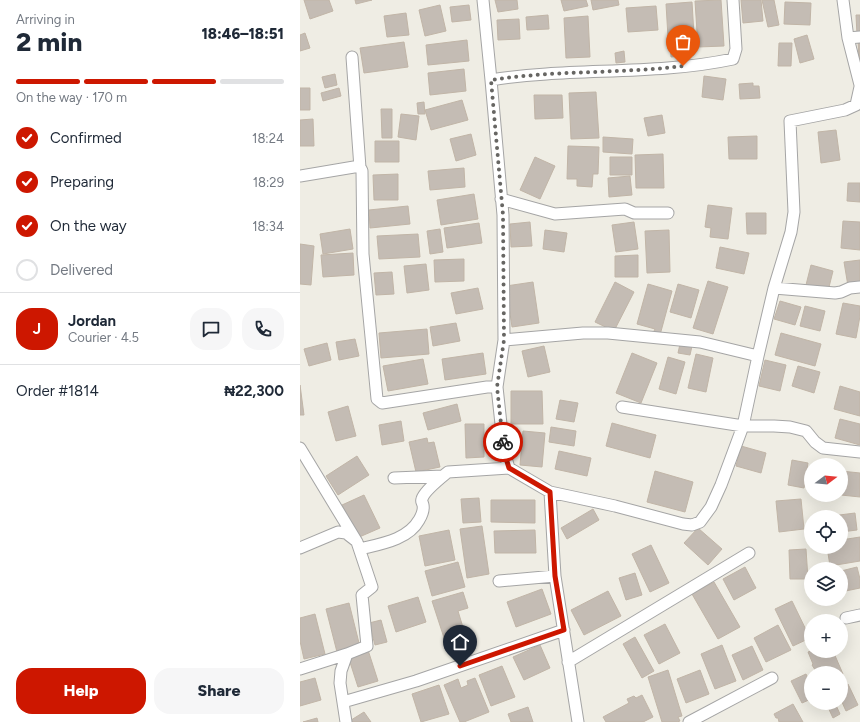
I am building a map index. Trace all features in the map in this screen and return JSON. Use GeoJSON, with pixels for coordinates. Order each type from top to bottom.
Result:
{"type":"FeatureCollection","features":[{"type":"Feature","properties":{"kind":"street"},"geometry":{"type":"LineString","coordinates":[[483,0],[503,215],[504,340],[497,387],[504,452],[509,468]]}},
{"type":"Feature","properties":{"kind":"street"},"geometry":{"type":"LineString","coordinates":[[491,80],[537,74],[595,73],[670,68],[733,59],[736,49],[732,0]]}},
{"type":"Feature","properties":{"kind":"street"},"geometry":{"type":"LineString","coordinates":[[358,546],[389,542],[406,534],[420,519],[423,511],[422,497],[448,472],[509,468],[550,492],[615,506],[683,524],[692,525],[700,522],[711,507],[721,485],[743,426],[774,288],[791,232],[794,212],[790,121],[845,110],[858,104],[860,86],[848,38],[843,0]]}},
{"type":"Feature","properties":{"kind":"street"},"geometry":{"type":"LineString","coordinates":[[848,38],[860,37]]}},
{"type":"Feature","properties":{"kind":"street"},"geometry":{"type":"LineString","coordinates":[[352,57],[360,168],[362,175],[362,254],[377,399],[382,403],[487,387],[497,387]]}},
{"type":"Feature","properties":{"kind":"street"},"geometry":{"type":"LineString","coordinates":[[300,176],[354,167],[360,168]]}},
{"type":"Feature","properties":{"kind":"street"},"geometry":{"type":"LineString","coordinates":[[501,199],[555,214],[625,209],[634,212],[668,213]]}},
{"type":"Feature","properties":{"kind":"street"},"geometry":{"type":"LineString","coordinates":[[774,288],[835,293],[850,288],[860,287]]}},
{"type":"Feature","properties":{"kind":"street"},"geometry":{"type":"LineString","coordinates":[[504,340],[583,333],[608,333],[700,342],[758,356]]}},
{"type":"Feature","properties":{"kind":"street"},"geometry":{"type":"LineString","coordinates":[[622,407],[743,426],[790,427],[806,431],[815,442],[823,448],[860,452]]}},
{"type":"Feature","properties":{"kind":"street"},"geometry":{"type":"LineString","coordinates":[[300,448],[358,546],[372,587],[362,595],[367,646],[300,669]]}},
{"type":"Feature","properties":{"kind":"street"},"geometry":{"type":"LineString","coordinates":[[394,478],[443,476]]}},
{"type":"Feature","properties":{"kind":"street"},"geometry":{"type":"LineString","coordinates":[[550,492],[555,576],[578,722]]}},
{"type":"Feature","properties":{"kind":"street"},"geometry":{"type":"LineString","coordinates":[[300,548],[338,532],[346,533],[358,546]]}},
{"type":"Feature","properties":{"kind":"street"},"geometry":{"type":"LineString","coordinates":[[568,662],[749,553]]}},
{"type":"Feature","properties":{"kind":"street"},"geometry":{"type":"LineString","coordinates":[[499,581],[555,576]]}},
{"type":"Feature","properties":{"kind":"street"},"geometry":{"type":"LineString","coordinates":[[848,618],[860,615]]}},
{"type":"Feature","properties":{"kind":"street"},"geometry":{"type":"LineString","coordinates":[[343,702],[416,681],[564,630]]}},
{"type":"Feature","properties":{"kind":"street"},"geometry":{"type":"LineString","coordinates":[[346,722],[340,683],[341,671],[347,654]]}},
{"type":"Feature","properties":{"kind":"street"},"geometry":{"type":"LineString","coordinates":[[326,661],[341,671]]}},
{"type":"Feature","properties":{"kind":"street"},"geometry":{"type":"LineString","coordinates":[[689,722],[772,678]]}},
{"type":"Feature","properties":{"kind":"building"},"geometry":{"type":"Polygon","coordinates":[[[304,0],[329,0],[333,11],[310,19],[304,0]]]}},
{"type":"Feature","properties":{"kind":"building"},"geometry":{"type":"Polygon","coordinates":[[[355,0],[372,0],[356,4],[355,0]]]}},
{"type":"Feature","properties":{"kind":"building"},"geometry":{"type":"Polygon","coordinates":[[[495,0],[517,0],[518,9],[498,12],[495,0]]]}},
{"type":"Feature","properties":{"kind":"building"},"geometry":{"type":"Polygon","coordinates":[[[561,0],[586,0],[588,6],[564,11],[561,0]]]}},
{"type":"Feature","properties":{"kind":"building"},"geometry":{"type":"Polygon","coordinates":[[[591,0],[618,0],[619,5],[593,10],[591,0]]]}},
{"type":"Feature","properties":{"kind":"building"},"geometry":{"type":"Polygon","coordinates":[[[721,0],[724,46],[698,47],[695,1],[721,0]]]}},
{"type":"Feature","properties":{"kind":"building"},"geometry":{"type":"Polygon","coordinates":[[[741,0],[761,0],[763,21],[743,23],[741,0]]]}},
{"type":"Feature","properties":{"kind":"building"},"geometry":{"type":"Polygon","coordinates":[[[762,0],[774,0],[779,25],[768,27],[762,0]]]}},
{"type":"Feature","properties":{"kind":"building"},"geometry":{"type":"Polygon","coordinates":[[[692,2],[694,35],[668,37],[666,4],[692,2]]]}},
{"type":"Feature","properties":{"kind":"building"},"geometry":{"type":"Polygon","coordinates":[[[785,2],[811,3],[810,25],[784,24],[785,2]]]}},
{"type":"Feature","properties":{"kind":"building"},"geometry":{"type":"Polygon","coordinates":[[[440,5],[446,31],[425,36],[419,10],[440,5]]]}},
{"type":"Feature","properties":{"kind":"building"},"geometry":{"type":"Polygon","coordinates":[[[469,5],[471,20],[452,22],[450,7],[469,5]]]}},
{"type":"Feature","properties":{"kind":"building"},"geometry":{"type":"Polygon","coordinates":[[[656,6],[658,30],[628,32],[626,8],[656,6]]]}},
{"type":"Feature","properties":{"kind":"building"},"geometry":{"type":"Polygon","coordinates":[[[406,13],[409,35],[387,37],[384,16],[406,13]]]}},
{"type":"Feature","properties":{"kind":"building"},"geometry":{"type":"Polygon","coordinates":[[[548,15],[549,29],[527,30],[526,17],[548,15]]]}},
{"type":"Feature","properties":{"kind":"building"},"geometry":{"type":"Polygon","coordinates":[[[856,15],[860,15],[860,35],[857,35],[856,15]]]}},
{"type":"Feature","properties":{"kind":"building"},"geometry":{"type":"Polygon","coordinates":[[[588,16],[590,57],[566,58],[564,18],[588,16]]]}},
{"type":"Feature","properties":{"kind":"building"},"geometry":{"type":"Polygon","coordinates":[[[519,19],[520,39],[498,40],[497,20],[519,19]]]}},
{"type":"Feature","properties":{"kind":"building"},"geometry":{"type":"Polygon","coordinates":[[[305,33],[310,48],[300,51],[300,35],[305,33]]]}},
{"type":"Feature","properties":{"kind":"building"},"geometry":{"type":"Polygon","coordinates":[[[807,35],[814,59],[800,63],[794,39],[807,35]]]}},
{"type":"Feature","properties":{"kind":"building"},"geometry":{"type":"Polygon","coordinates":[[[693,37],[694,55],[671,57],[670,39],[693,37]]]}},
{"type":"Feature","properties":{"kind":"building"},"geometry":{"type":"Polygon","coordinates":[[[858,39],[860,39],[860,62],[859,62],[858,39]]]}},
{"type":"Feature","properties":{"kind":"building"},"geometry":{"type":"Polygon","coordinates":[[[467,40],[469,61],[428,65],[426,45],[467,40]]]}},
{"type":"Feature","properties":{"kind":"building"},"geometry":{"type":"Polygon","coordinates":[[[404,42],[408,67],[364,73],[360,48],[404,42]]]}},
{"type":"Feature","properties":{"kind":"building"},"geometry":{"type":"Polygon","coordinates":[[[779,43],[792,43],[791,66],[778,66],[779,43]]]}},
{"type":"Feature","properties":{"kind":"building"},"geometry":{"type":"Polygon","coordinates":[[[624,51],[625,62],[616,63],[615,53],[624,51]]]}},
{"type":"Feature","properties":{"kind":"building"},"geometry":{"type":"Polygon","coordinates":[[[464,69],[466,91],[430,95],[428,73],[464,69]]]}},
{"type":"Feature","properties":{"kind":"building"},"geometry":{"type":"Polygon","coordinates":[[[335,74],[337,85],[325,88],[322,77],[335,74]]]}},
{"type":"Feature","properties":{"kind":"building"},"geometry":{"type":"Polygon","coordinates":[[[704,76],[726,79],[723,100],[702,97],[704,76]]]}},
{"type":"Feature","properties":{"kind":"building"},"geometry":{"type":"Polygon","coordinates":[[[753,83],[753,86],[759,86],[760,98],[740,99],[739,84],[753,83]]]}},
{"type":"Feature","properties":{"kind":"building"},"geometry":{"type":"Polygon","coordinates":[[[300,88],[310,88],[310,110],[300,110],[300,88]]]}},
{"type":"Feature","properties":{"kind":"building"},"geometry":{"type":"Polygon","coordinates":[[[339,88],[341,96],[323,101],[321,93],[339,88]]]}},
{"type":"Feature","properties":{"kind":"building"},"geometry":{"type":"Polygon","coordinates":[[[596,92],[599,138],[571,139],[569,93],[596,92]]]}},
{"type":"Feature","properties":{"kind":"building"},"geometry":{"type":"Polygon","coordinates":[[[534,95],[562,95],[563,118],[535,119],[534,95]]]}},
{"type":"Feature","properties":{"kind":"building"},"geometry":{"type":"Polygon","coordinates":[[[462,100],[468,120],[431,130],[425,110],[462,100]]]}},
{"type":"Feature","properties":{"kind":"building"},"geometry":{"type":"Polygon","coordinates":[[[424,102],[425,114],[418,114],[417,103],[424,102]]]}},
{"type":"Feature","properties":{"kind":"building"},"geometry":{"type":"Polygon","coordinates":[[[381,109],[392,109],[392,138],[382,138],[381,109]]]}},
{"type":"Feature","properties":{"kind":"building"},"geometry":{"type":"Polygon","coordinates":[[[401,114],[419,116],[416,140],[398,137],[401,114]]]}},
{"type":"Feature","properties":{"kind":"building"},"geometry":{"type":"Polygon","coordinates":[[[662,115],[665,133],[648,136],[644,118],[662,115]]]}},
{"type":"Feature","properties":{"kind":"building"},"geometry":{"type":"Polygon","coordinates":[[[313,119],[314,146],[300,146],[300,120],[313,119]]]}},
{"type":"Feature","properties":{"kind":"building"},"geometry":{"type":"Polygon","coordinates":[[[836,130],[840,160],[821,163],[818,132],[836,130]]]}},
{"type":"Feature","properties":{"kind":"building"},"geometry":{"type":"Polygon","coordinates":[[[471,134],[476,155],[456,161],[450,139],[471,134]]]}},
{"type":"Feature","properties":{"kind":"building"},"geometry":{"type":"Polygon","coordinates":[[[757,136],[757,159],[729,159],[728,137],[757,136]]]}},
{"type":"Feature","properties":{"kind":"building"},"geometry":{"type":"Polygon","coordinates":[[[603,137],[633,139],[632,154],[603,152],[603,137]]]}},
{"type":"Feature","properties":{"kind":"building"},"geometry":{"type":"Polygon","coordinates":[[[375,141],[399,141],[399,162],[375,162],[375,141]]]}},
{"type":"Feature","properties":{"kind":"building"},"geometry":{"type":"Polygon","coordinates":[[[568,146],[599,147],[598,174],[593,174],[592,187],[577,186],[577,179],[567,179],[568,146]]]}},
{"type":"Feature","properties":{"kind":"building"},"geometry":{"type":"Polygon","coordinates":[[[663,154],[664,188],[636,188],[635,155],[663,154]]]}},
{"type":"Feature","properties":{"kind":"building"},"geometry":{"type":"Polygon","coordinates":[[[535,157],[555,166],[540,199],[520,190],[535,157]]]}},
{"type":"Feature","properties":{"kind":"building"},"geometry":{"type":"Polygon","coordinates":[[[610,157],[632,157],[632,175],[610,175],[610,157]]]}},
{"type":"Feature","properties":{"kind":"building"},"geometry":{"type":"Polygon","coordinates":[[[464,168],[465,187],[430,190],[428,171],[464,168]]]}},
{"type":"Feature","properties":{"kind":"building"},"geometry":{"type":"Polygon","coordinates":[[[398,174],[398,200],[374,200],[373,175],[398,174]]]}},
{"type":"Feature","properties":{"kind":"building"},"geometry":{"type":"Polygon","coordinates":[[[630,176],[632,195],[609,197],[608,178],[630,176]]]}},
{"type":"Feature","properties":{"kind":"building"},"geometry":{"type":"Polygon","coordinates":[[[848,183],[860,183],[860,202],[847,201],[848,183]]]}},
{"type":"Feature","properties":{"kind":"building"},"geometry":{"type":"Polygon","coordinates":[[[474,194],[478,219],[441,225],[437,200],[474,194]]]}},
{"type":"Feature","properties":{"kind":"building"},"geometry":{"type":"Polygon","coordinates":[[[708,205],[732,208],[728,239],[710,237],[711,228],[705,227],[708,205]]]}},
{"type":"Feature","properties":{"kind":"building"},"geometry":{"type":"Polygon","coordinates":[[[408,206],[410,224],[370,228],[369,210],[408,206]]]}},
{"type":"Feature","properties":{"kind":"building"},"geometry":{"type":"Polygon","coordinates":[[[746,213],[766,213],[766,234],[747,234],[746,213]]]}},
{"type":"Feature","properties":{"kind":"building"},"geometry":{"type":"Polygon","coordinates":[[[843,221],[860,222],[860,250],[841,248],[843,221]]]}},
{"type":"Feature","properties":{"kind":"building"},"geometry":{"type":"Polygon","coordinates":[[[530,222],[532,246],[511,247],[510,224],[530,222]]]}},
{"type":"Feature","properties":{"kind":"building"},"geometry":{"type":"Polygon","coordinates":[[[634,222],[638,249],[616,252],[612,225],[634,222]]]}},
{"type":"Feature","properties":{"kind":"building"},"geometry":{"type":"Polygon","coordinates":[[[479,223],[482,243],[447,248],[444,228],[479,223]]]}},
{"type":"Feature","properties":{"kind":"building"},"geometry":{"type":"Polygon","coordinates":[[[350,229],[353,249],[323,254],[320,234],[350,229]]]}},
{"type":"Feature","properties":{"kind":"building"},"geometry":{"type":"Polygon","coordinates":[[[440,229],[443,252],[430,254],[427,231],[440,229]]]}},
{"type":"Feature","properties":{"kind":"building"},"geometry":{"type":"Polygon","coordinates":[[[545,230],[567,233],[564,252],[543,249],[545,230]]]}},
{"type":"Feature","properties":{"kind":"building"},"geometry":{"type":"Polygon","coordinates":[[[669,230],[670,272],[647,273],[645,231],[669,230]]]}},
{"type":"Feature","properties":{"kind":"building"},"geometry":{"type":"Polygon","coordinates":[[[418,234],[420,257],[379,259],[377,236],[418,234]]]}},
{"type":"Feature","properties":{"kind":"building"},"geometry":{"type":"Polygon","coordinates":[[[300,244],[314,246],[311,285],[300,284],[300,244]]]}},
{"type":"Feature","properties":{"kind":"building"},"geometry":{"type":"Polygon","coordinates":[[[720,247],[749,253],[744,274],[716,268],[720,247]]]}},
{"type":"Feature","properties":{"kind":"building"},"geometry":{"type":"Polygon","coordinates":[[[353,253],[354,275],[323,277],[321,255],[353,253]]]}},
{"type":"Feature","properties":{"kind":"building"},"geometry":{"type":"Polygon","coordinates":[[[638,255],[638,277],[615,277],[615,256],[638,255]]]}},
{"type":"Feature","properties":{"kind":"building"},"geometry":{"type":"Polygon","coordinates":[[[464,259],[464,281],[435,282],[434,260],[464,259]]]}},
{"type":"Feature","properties":{"kind":"building"},"geometry":{"type":"Polygon","coordinates":[[[860,260],[860,284],[848,286],[844,262],[860,260]]]}},
{"type":"Feature","properties":{"kind":"building"},"geometry":{"type":"Polygon","coordinates":[[[426,264],[429,290],[407,293],[404,266],[426,264]]]}},
{"type":"Feature","properties":{"kind":"building"},"geometry":{"type":"Polygon","coordinates":[[[811,265],[833,271],[828,291],[806,285],[811,265]]]}},
{"type":"Feature","properties":{"kind":"building"},"geometry":{"type":"Polygon","coordinates":[[[392,272],[394,294],[376,295],[374,273],[392,272]]]}},
{"type":"Feature","properties":{"kind":"building"},"geometry":{"type":"Polygon","coordinates":[[[708,281],[728,287],[713,334],[693,328],[708,281]]]}},
{"type":"Feature","properties":{"kind":"building"},"geometry":{"type":"Polygon","coordinates":[[[533,282],[539,323],[512,327],[506,286],[533,282]]]}},
{"type":"Feature","properties":{"kind":"building"},"geometry":{"type":"Polygon","coordinates":[[[615,282],[634,292],[614,331],[595,322],[615,282]]]}},
{"type":"Feature","properties":{"kind":"building"},"geometry":{"type":"Polygon","coordinates":[[[648,284],[672,291],[660,335],[653,333],[655,329],[637,324],[648,284]]]}},
{"type":"Feature","properties":{"kind":"building"},"geometry":{"type":"Polygon","coordinates":[[[678,284],[699,290],[691,318],[670,312],[678,284]]]}},
{"type":"Feature","properties":{"kind":"building"},"geometry":{"type":"Polygon","coordinates":[[[478,288],[483,309],[456,314],[451,293],[478,288]]]}},
{"type":"Feature","properties":{"kind":"building"},"geometry":{"type":"Polygon","coordinates":[[[780,301],[801,307],[795,325],[774,319],[780,301]]]}},
{"type":"Feature","properties":{"kind":"building"},"geometry":{"type":"Polygon","coordinates":[[[843,303],[860,306],[860,316],[856,338],[836,334],[843,303]]]}},
{"type":"Feature","properties":{"kind":"building"},"geometry":{"type":"Polygon","coordinates":[[[805,306],[825,311],[820,331],[800,326],[805,306]]]}},
{"type":"Feature","properties":{"kind":"building"},"geometry":{"type":"Polygon","coordinates":[[[456,323],[460,341],[433,346],[430,327],[456,323]]]}},
{"type":"Feature","properties":{"kind":"building"},"geometry":{"type":"Polygon","coordinates":[[[427,329],[429,354],[381,358],[379,333],[427,329]]]}},
{"type":"Feature","properties":{"kind":"building"},"geometry":{"type":"Polygon","coordinates":[[[781,333],[821,344],[815,366],[775,355],[781,333]]]}},
{"type":"Feature","properties":{"kind":"building"},"geometry":{"type":"Polygon","coordinates":[[[355,339],[359,356],[339,360],[336,342],[355,339]]]}},
{"type":"Feature","properties":{"kind":"building"},"geometry":{"type":"Polygon","coordinates":[[[327,343],[331,360],[309,366],[304,349],[327,343]]]}},
{"type":"Feature","properties":{"kind":"building"},"geometry":{"type":"Polygon","coordinates":[[[680,344],[692,346],[690,355],[678,353],[680,344]]]}},
{"type":"Feature","properties":{"kind":"building"},"geometry":{"type":"Polygon","coordinates":[[[544,346],[550,372],[528,377],[522,351],[544,346]]]}},
{"type":"Feature","properties":{"kind":"building"},"geometry":{"type":"Polygon","coordinates":[[[483,353],[486,374],[445,380],[442,359],[483,353]]]}},
{"type":"Feature","properties":{"kind":"building"},"geometry":{"type":"Polygon","coordinates":[[[632,353],[657,363],[641,403],[616,393],[632,353]]]}},
{"type":"Feature","properties":{"kind":"building"},"geometry":{"type":"Polygon","coordinates":[[[696,354],[713,358],[706,392],[688,388],[696,354]]]}},
{"type":"Feature","properties":{"kind":"building"},"geometry":{"type":"Polygon","coordinates":[[[668,357],[685,362],[676,394],[659,389],[668,357]]]}},
{"type":"Feature","properties":{"kind":"building"},"geometry":{"type":"Polygon","coordinates":[[[423,359],[428,384],[388,391],[383,366],[423,359]]]}},
{"type":"Feature","properties":{"kind":"building"},"geometry":{"type":"Polygon","coordinates":[[[765,360],[786,365],[780,391],[759,386],[765,360]]]}},
{"type":"Feature","properties":{"kind":"building"},"geometry":{"type":"Polygon","coordinates":[[[798,366],[820,372],[814,393],[792,386],[798,366]]]}},
{"type":"Feature","properties":{"kind":"building"},"geometry":{"type":"Polygon","coordinates":[[[300,385],[304,415],[300,415],[300,385]]]}},
{"type":"Feature","properties":{"kind":"building"},"geometry":{"type":"Polygon","coordinates":[[[840,386],[860,392],[860,416],[834,409],[840,386]]]}},
{"type":"Feature","properties":{"kind":"building"},"geometry":{"type":"Polygon","coordinates":[[[511,391],[542,391],[543,424],[511,424],[511,391]]]}},
{"type":"Feature","properties":{"kind":"building"},"geometry":{"type":"Polygon","coordinates":[[[560,400],[578,403],[574,422],[556,419],[560,400]]]}},
{"type":"Feature","properties":{"kind":"building"},"geometry":{"type":"Polygon","coordinates":[[[457,404],[461,421],[428,430],[423,413],[457,404]]]}},
{"type":"Feature","properties":{"kind":"building"},"geometry":{"type":"Polygon","coordinates":[[[348,406],[356,436],[336,441],[328,412],[348,406]]]}},
{"type":"Feature","properties":{"kind":"building"},"geometry":{"type":"Polygon","coordinates":[[[840,419],[860,424],[860,445],[835,438],[840,419]]]}},
{"type":"Feature","properties":{"kind":"building"},"geometry":{"type":"Polygon","coordinates":[[[401,421],[404,441],[382,445],[379,425],[401,421]]]}},
{"type":"Feature","properties":{"kind":"building"},"geometry":{"type":"Polygon","coordinates":[[[612,423],[656,435],[650,458],[606,446],[612,423]]]}},
{"type":"Feature","properties":{"kind":"building"},"geometry":{"type":"Polygon","coordinates":[[[465,424],[484,424],[484,457],[466,458],[465,424]]]}},
{"type":"Feature","properties":{"kind":"building"},"geometry":{"type":"Polygon","coordinates":[[[551,427],[576,431],[574,446],[549,442],[551,427]]]}},
{"type":"Feature","properties":{"kind":"building"},"geometry":{"type":"Polygon","coordinates":[[[523,431],[545,433],[542,467],[520,465],[523,431]]]}},
{"type":"Feature","properties":{"kind":"building"},"geometry":{"type":"Polygon","coordinates":[[[427,438],[428,443],[434,442],[440,467],[416,472],[409,442],[427,438]]]}},
{"type":"Feature","properties":{"kind":"building"},"geometry":{"type":"Polygon","coordinates":[[[515,440],[517,455],[507,456],[505,441],[515,440]]]}},
{"type":"Feature","properties":{"kind":"building"},"geometry":{"type":"Polygon","coordinates":[[[741,446],[766,453],[761,473],[736,466],[741,446]]]}},
{"type":"Feature","properties":{"kind":"building"},"geometry":{"type":"Polygon","coordinates":[[[559,451],[591,458],[587,476],[555,469],[559,451]]]}},
{"type":"Feature","properties":{"kind":"building"},"geometry":{"type":"Polygon","coordinates":[[[357,456],[369,475],[338,495],[326,476],[357,456]]]}},
{"type":"Feature","properties":{"kind":"building"},"geometry":{"type":"Polygon","coordinates":[[[792,460],[804,462],[804,488],[788,485],[792,460]]]}},
{"type":"Feature","properties":{"kind":"building"},"geometry":{"type":"Polygon","coordinates":[[[655,471],[693,482],[685,512],[647,502],[655,471]]]}},
{"type":"Feature","properties":{"kind":"building"},"geometry":{"type":"Polygon","coordinates":[[[848,472],[860,473],[860,497],[848,496],[848,472]]]}},
{"type":"Feature","properties":{"kind":"building"},"geometry":{"type":"Polygon","coordinates":[[[364,495],[380,528],[357,538],[342,505],[364,495]]]}},
{"type":"Feature","properties":{"kind":"building"},"geometry":{"type":"Polygon","coordinates":[[[479,498],[481,522],[463,523],[461,499],[479,498]]]}},
{"type":"Feature","properties":{"kind":"building"},"geometry":{"type":"Polygon","coordinates":[[[801,499],[804,529],[779,532],[776,501],[801,499]]]}},
{"type":"Feature","properties":{"kind":"building"},"geometry":{"type":"Polygon","coordinates":[[[491,500],[535,500],[535,523],[491,522],[491,500]]]}},
{"type":"Feature","properties":{"kind":"building"},"geometry":{"type":"Polygon","coordinates":[[[593,509],[599,520],[567,539],[561,528],[593,509]]]}},
{"type":"Feature","properties":{"kind":"building"},"geometry":{"type":"Polygon","coordinates":[[[855,513],[857,530],[848,531],[848,514],[855,513]]]}},
{"type":"Feature","properties":{"kind":"building"},"geometry":{"type":"Polygon","coordinates":[[[482,526],[489,574],[467,578],[460,529],[482,526]]]}},
{"type":"Feature","properties":{"kind":"building"},"geometry":{"type":"Polygon","coordinates":[[[698,528],[722,549],[708,565],[684,543],[698,528]]]}},
{"type":"Feature","properties":{"kind":"building"},"geometry":{"type":"Polygon","coordinates":[[[449,530],[455,560],[425,566],[419,536],[449,530]]]}},
{"type":"Feature","properties":{"kind":"building"},"geometry":{"type":"Polygon","coordinates":[[[535,530],[536,553],[495,553],[494,531],[535,530]]]}},
{"type":"Feature","properties":{"kind":"building"},"geometry":{"type":"Polygon","coordinates":[[[860,537],[860,561],[848,563],[829,562],[828,554],[848,554],[848,539],[860,537]]]}},
{"type":"Feature","properties":{"kind":"building"},"geometry":{"type":"Polygon","coordinates":[[[651,545],[669,583],[650,592],[632,554],[651,545]]]}},
{"type":"Feature","properties":{"kind":"building"},"geometry":{"type":"Polygon","coordinates":[[[804,549],[804,554],[806,554],[807,562],[804,562],[804,579],[790,579],[789,550],[804,549]]]}},
{"type":"Feature","properties":{"kind":"building"},"geometry":{"type":"Polygon","coordinates":[[[458,562],[465,587],[432,596],[425,571],[458,562]]]}},
{"type":"Feature","properties":{"kind":"building"},"geometry":{"type":"Polygon","coordinates":[[[745,567],[756,588],[734,600],[723,579],[745,567]]]}},
{"type":"Feature","properties":{"kind":"building"},"geometry":{"type":"Polygon","coordinates":[[[857,567],[860,579],[860,588],[848,591],[848,569],[857,567]]]}},
{"type":"Feature","properties":{"kind":"building"},"geometry":{"type":"Polygon","coordinates":[[[635,573],[642,595],[626,600],[619,578],[635,573]]]}},
{"type":"Feature","properties":{"kind":"building"},"geometry":{"type":"Polygon","coordinates":[[[714,582],[740,627],[718,639],[692,594],[714,582]]]}},
{"type":"Feature","properties":{"kind":"building"},"geometry":{"type":"Polygon","coordinates":[[[542,589],[551,614],[516,627],[507,602],[542,589]]]}},
{"type":"Feature","properties":{"kind":"building"},"geometry":{"type":"Polygon","coordinates":[[[608,591],[621,616],[584,635],[571,610],[608,591]]]}},
{"type":"Feature","properties":{"kind":"building"},"geometry":{"type":"Polygon","coordinates":[[[463,592],[468,608],[458,611],[468,644],[448,650],[432,601],[463,592]]]}},
{"type":"Feature","properties":{"kind":"building"},"geometry":{"type":"Polygon","coordinates":[[[418,597],[426,622],[396,632],[388,606],[418,597]]]}},
{"type":"Feature","properties":{"kind":"building"},"geometry":{"type":"Polygon","coordinates":[[[792,601],[804,626],[804,641],[793,646],[775,609],[792,601]]]}},
{"type":"Feature","properties":{"kind":"building"},"geometry":{"type":"Polygon","coordinates":[[[349,603],[360,647],[337,652],[326,609],[349,603]]]}},
{"type":"Feature","properties":{"kind":"building"},"geometry":{"type":"Polygon","coordinates":[[[315,614],[325,654],[304,659],[300,641],[300,618],[315,614]]]}},
{"type":"Feature","properties":{"kind":"building"},"geometry":{"type":"Polygon","coordinates":[[[381,620],[387,642],[375,645],[369,623],[381,620]]]}},
{"type":"Feature","properties":{"kind":"building"},"geometry":{"type":"Polygon","coordinates":[[[665,624],[680,653],[659,664],[644,635],[665,624]]]}},
{"type":"Feature","properties":{"kind":"building"},"geometry":{"type":"Polygon","coordinates":[[[778,625],[791,650],[766,662],[754,638],[778,625]]]}},
{"type":"Feature","properties":{"kind":"building"},"geometry":{"type":"Polygon","coordinates":[[[635,637],[654,671],[642,678],[623,644],[635,637]]]}},
{"type":"Feature","properties":{"kind":"building"},"geometry":{"type":"Polygon","coordinates":[[[540,645],[550,668],[524,680],[513,657],[540,645]]]}},
{"type":"Feature","properties":{"kind":"building"},"geometry":{"type":"Polygon","coordinates":[[[722,645],[736,681],[715,689],[701,654],[722,645]]]}},
{"type":"Feature","properties":{"kind":"building"},"geometry":{"type":"Polygon","coordinates":[[[752,646],[763,670],[743,680],[732,655],[752,646]]]}},
{"type":"Feature","properties":{"kind":"building"},"geometry":{"type":"Polygon","coordinates":[[[368,650],[378,681],[358,687],[348,656],[368,650]]]}},
{"type":"Feature","properties":{"kind":"building"},"geometry":{"type":"Polygon","coordinates":[[[810,658],[836,658],[840,666],[813,666],[810,658]]]}},
{"type":"Feature","properties":{"kind":"building"},"geometry":{"type":"Polygon","coordinates":[[[502,666],[515,697],[491,706],[479,675],[502,666]]]}},
{"type":"Feature","properties":{"kind":"building"},"geometry":{"type":"Polygon","coordinates":[[[668,670],[682,716],[678,717],[680,721],[677,722],[662,722],[648,677],[668,670]]]}},
{"type":"Feature","properties":{"kind":"building"},"geometry":{"type":"Polygon","coordinates":[[[700,670],[709,694],[686,703],[677,679],[700,670]]]}},
{"type":"Feature","properties":{"kind":"building"},"geometry":{"type":"Polygon","coordinates":[[[804,675],[804,702],[802,703],[791,681],[804,675]]]}},
{"type":"Feature","properties":{"kind":"building"},"geometry":{"type":"Polygon","coordinates":[[[315,678],[321,700],[300,706],[300,682],[315,678]]]}},
{"type":"Feature","properties":{"kind":"building"},"geometry":{"type":"Polygon","coordinates":[[[475,678],[489,712],[464,722],[460,722],[444,685],[458,679],[461,688],[468,685],[467,681],[475,678]]]}},
{"type":"Feature","properties":{"kind":"building"},"geometry":{"type":"Polygon","coordinates":[[[848,684],[858,705],[848,710],[848,684]]]}},
{"type":"Feature","properties":{"kind":"building"},"geometry":{"type":"Polygon","coordinates":[[[439,685],[449,714],[421,722],[412,694],[439,685]]]}},
{"type":"Feature","properties":{"kind":"building"},"geometry":{"type":"Polygon","coordinates":[[[642,695],[653,717],[643,722],[606,722],[603,717],[629,703],[627,699],[634,696],[636,698],[642,695]]]}},
{"type":"Feature","properties":{"kind":"building"},"geometry":{"type":"Polygon","coordinates":[[[793,704],[803,722],[779,722],[778,718],[776,718],[774,714],[793,704]]]}},
{"type":"Feature","properties":{"kind":"building"},"geometry":{"type":"Polygon","coordinates":[[[528,707],[533,722],[511,722],[508,714],[528,707]]]}},
{"type":"Feature","properties":{"kind":"building"},"geometry":{"type":"Polygon","coordinates":[[[829,710],[838,710],[840,714],[833,718],[829,710]]]}},
{"type":"Feature","properties":{"kind":"building"},"geometry":{"type":"Polygon","coordinates":[[[364,712],[371,722],[348,722],[364,712]]]}},
{"type":"Feature","properties":{"kind":"building"},"geometry":{"type":"Polygon","coordinates":[[[317,718],[318,722],[303,722],[317,718]]]}},
{"type":"Feature","properties":{"kind":"way so far"},"geometry":{"type":"LineString","coordinates":[[503,442],[497,387],[504,340],[503,215],[491,80],[537,74],[595,73],[683,66]]}},
{"type":"Feature","properties":{"kind":"route"},"geometry":{"type":"LineString","coordinates":[[460,666],[564,630],[555,576],[550,492],[509,468],[504,452],[503,442]]}}]}
